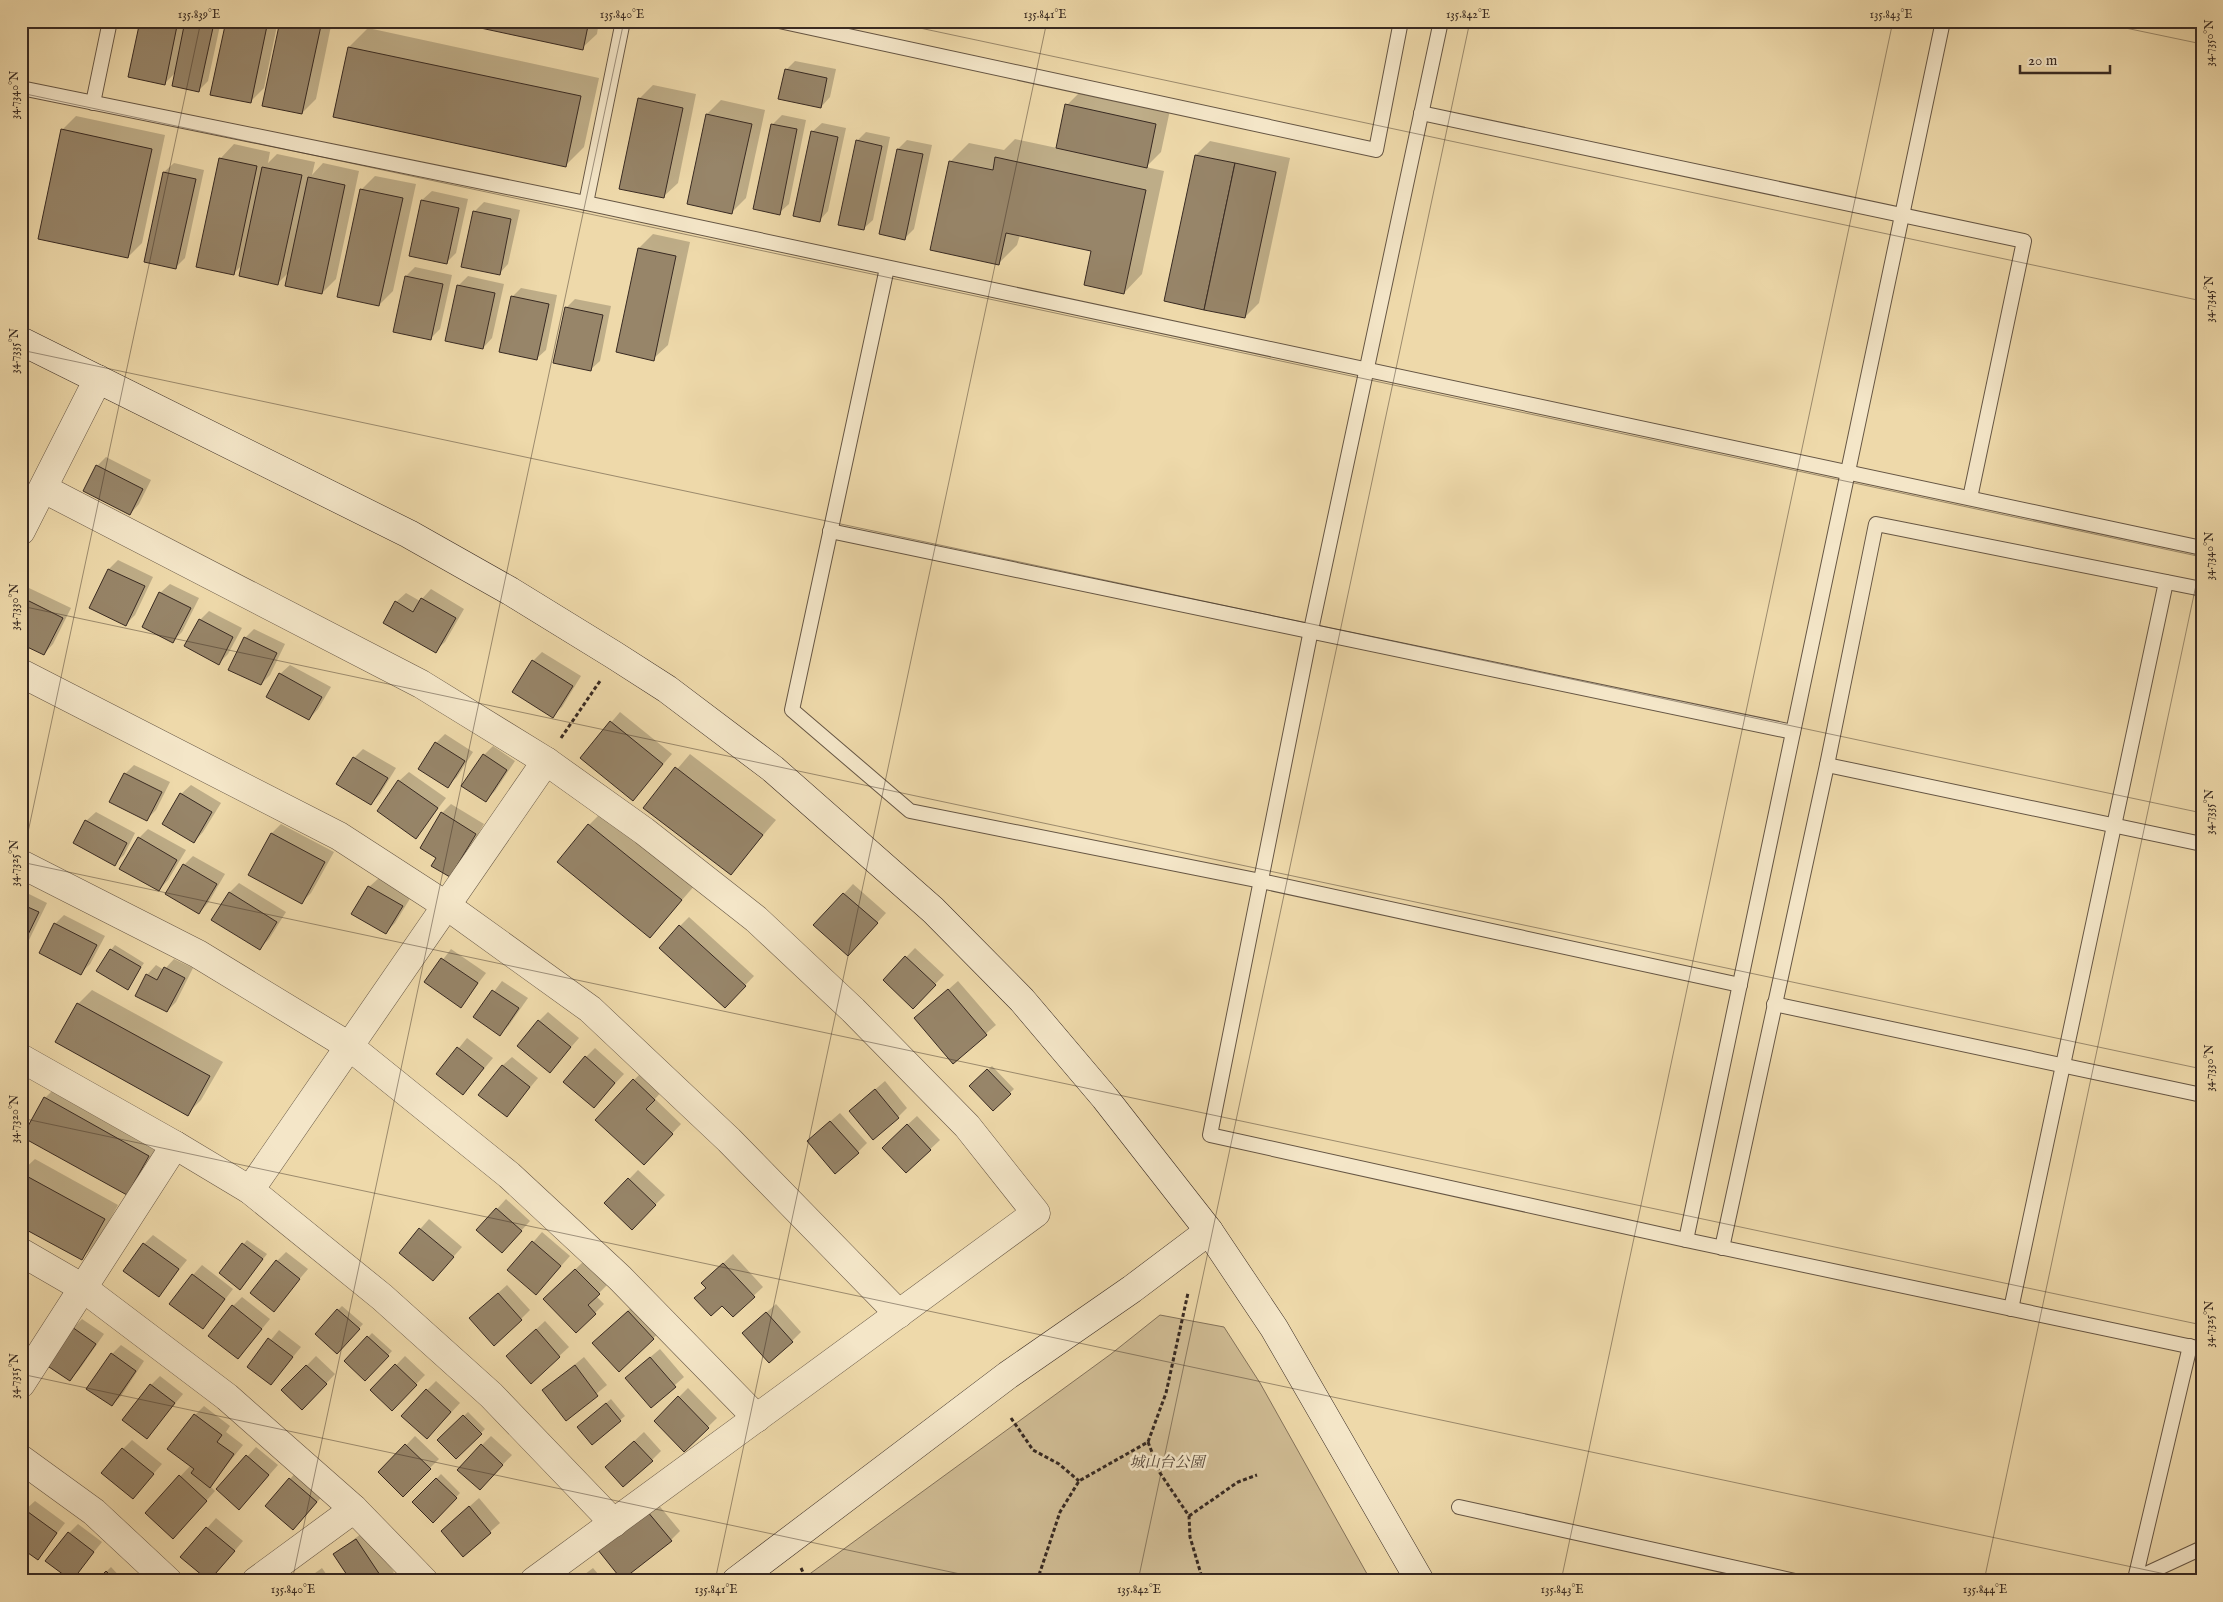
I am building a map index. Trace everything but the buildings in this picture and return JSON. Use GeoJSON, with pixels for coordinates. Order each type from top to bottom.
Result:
{"type":"FeatureCollection","features":[{"type":"Feature","properties":{"kind":"street"},"geometry":{"type":"LineString","coordinates":[[21,340],[409,534],[510,591],[614,655],[667,689],[773,769],[933,910],[1022,1000],[1106,1098],[1210,1231],[1274,1328],[1420,1581]]}},
{"type":"Feature","properties":{"kind":"street"},"geometry":{"type":"LineString","coordinates":[[21,530],[44,489],[98,379]]}},
{"type":"Feature","properties":{"kind":"street"},"geometry":{"type":"LineString","coordinates":[[44,489],[404,675],[546,761],[644,831],[756,919],[854,1010],[967,1126],[1036,1214],[534,1581]]}},
{"type":"Feature","properties":{"kind":"street"},"geometry":{"type":"LineString","coordinates":[[21,673],[339,836],[447,906],[590,1009],[729,1140],[899,1314]]}},
{"type":"Feature","properties":{"kind":"street"},"geometry":{"type":"LineString","coordinates":[[250,1190],[546,761]]}},
{"type":"Feature","properties":{"kind":"street"},"geometry":{"type":"LineString","coordinates":[[21,864],[198,954],[350,1046],[509,1175],[620,1278],[756,1418]]}},
{"type":"Feature","properties":{"kind":"street"},"geometry":{"type":"LineString","coordinates":[[21,1058],[176,1145],[250,1190],[382,1297],[491,1395],[614,1523]]}},
{"type":"Feature","properties":{"kind":"street"},"geometry":{"type":"LineString","coordinates":[[21,1384],[176,1145]]}},
{"type":"Feature","properties":{"kind":"street"},"geometry":{"type":"LineString","coordinates":[[750,1577],[1008,1375],[1132,1289],[1210,1231]]}},
{"type":"Feature","properties":{"kind":"street"},"geometry":{"type":"LineString","coordinates":[[21,1252],[83,1288],[227,1396],[354,1509],[424,1581]]}},
{"type":"Feature","properties":{"kind":"street"},"geometry":{"type":"LineString","coordinates":[[21,1459],[94,1512],[168,1581]]}},
{"type":"Feature","properties":{"kind":"street"},"geometry":{"type":"LineString","coordinates":[[256,1581],[354,1509]]}},
{"type":"Feature","properties":{"kind":"lane"},"geometry":{"type":"LineString","coordinates":[[93,103],[110,21]]}},
{"type":"Feature","properties":{"kind":"lane"},"geometry":{"type":"LineString","coordinates":[[586,203],[623,21]]}},
{"type":"Feature","properties":{"kind":"lane"},"geometry":{"type":"LineString","coordinates":[[779,21],[1376,150],[1401,21]]}},
{"type":"Feature","properties":{"kind":"lane"},"geometry":{"type":"LineString","coordinates":[[1440,21],[1311,630],[1210,1135],[1722,1248],[2196,1347],[2133,1580]]}},
{"type":"Feature","properties":{"kind":"lane"},"geometry":{"type":"LineString","coordinates":[[1686,1240],[1943,21]]}},
{"type":"Feature","properties":{"kind":"lane"},"geometry":{"type":"LineString","coordinates":[[21,88],[586,203],[2202,548]]}},
{"type":"Feature","properties":{"kind":"lane"},"geometry":{"type":"LineString","coordinates":[[1421,113],[2024,241],[1970,498]]}},
{"type":"Feature","properties":{"kind":"lane"},"geometry":{"type":"LineString","coordinates":[[887,268],[792,710],[910,811],[1260,882],[1740,985]]}},
{"type":"Feature","properties":{"kind":"lane"},"geometry":{"type":"LineString","coordinates":[[1722,1248],[1827,765],[1876,524],[2202,590]]}},
{"type":"Feature","properties":{"kind":"lane"},"geometry":{"type":"LineString","coordinates":[[830,531],[1793,732]]}},
{"type":"Feature","properties":{"kind":"lane"},"geometry":{"type":"LineString","coordinates":[[2011,1309],[2166,582]]}},
{"type":"Feature","properties":{"kind":"lane"},"geometry":{"type":"LineString","coordinates":[[1827,765],[2202,844]]}},
{"type":"Feature","properties":{"kind":"lane"},"geometry":{"type":"LineString","coordinates":[[1774,1004],[2202,1095]]}},
{"type":"Feature","properties":{"kind":"lane"},"geometry":{"type":"LineString","coordinates":[[1459,1507],[1796,1581]]}},
{"type":"Feature","properties":{"kind":"lane"},"geometry":{"type":"LineString","coordinates":[[2133,1580],[2202,1548]]}},
{"type":"Feature","properties":{"kind":"path"},"geometry":{"type":"LineString","coordinates":[[546,761],[614,655]]}},
{"type":"Feature","properties":{"kind":"path"},"geometry":{"type":"LineString","coordinates":[[1037,1581],[1060,1512],[1079,1481],[1148,1442],[1166,1393],[1188,1293]]}},
{"type":"Feature","properties":{"kind":"path"},"geometry":{"type":"LineString","coordinates":[[1011,1418],[1033,1450],[1059,1464],[1079,1481]]}},
{"type":"Feature","properties":{"kind":"path"},"geometry":{"type":"LineString","coordinates":[[1148,1442],[1160,1473],[1189,1516],[1190,1537],[1203,1581]]}},
{"type":"Feature","properties":{"kind":"path"},"geometry":{"type":"LineString","coordinates":[[1189,1516],[1238,1482],[1258,1475]]}},
{"type":"Feature","properties":{"kind":"path"},"geometry":{"type":"LineString","coordinates":[[800,1566],[807,1581]]}},
{"type":"Feature","properties":{"kind":"green space","name":"城山台公園"},"geometry":{"type":"Polygon","coordinates":[[[1160,1315],[1224,1327],[1260,1383],[1371,1581],[800,1581],[1111,1354],[1160,1315]]]}}]}
